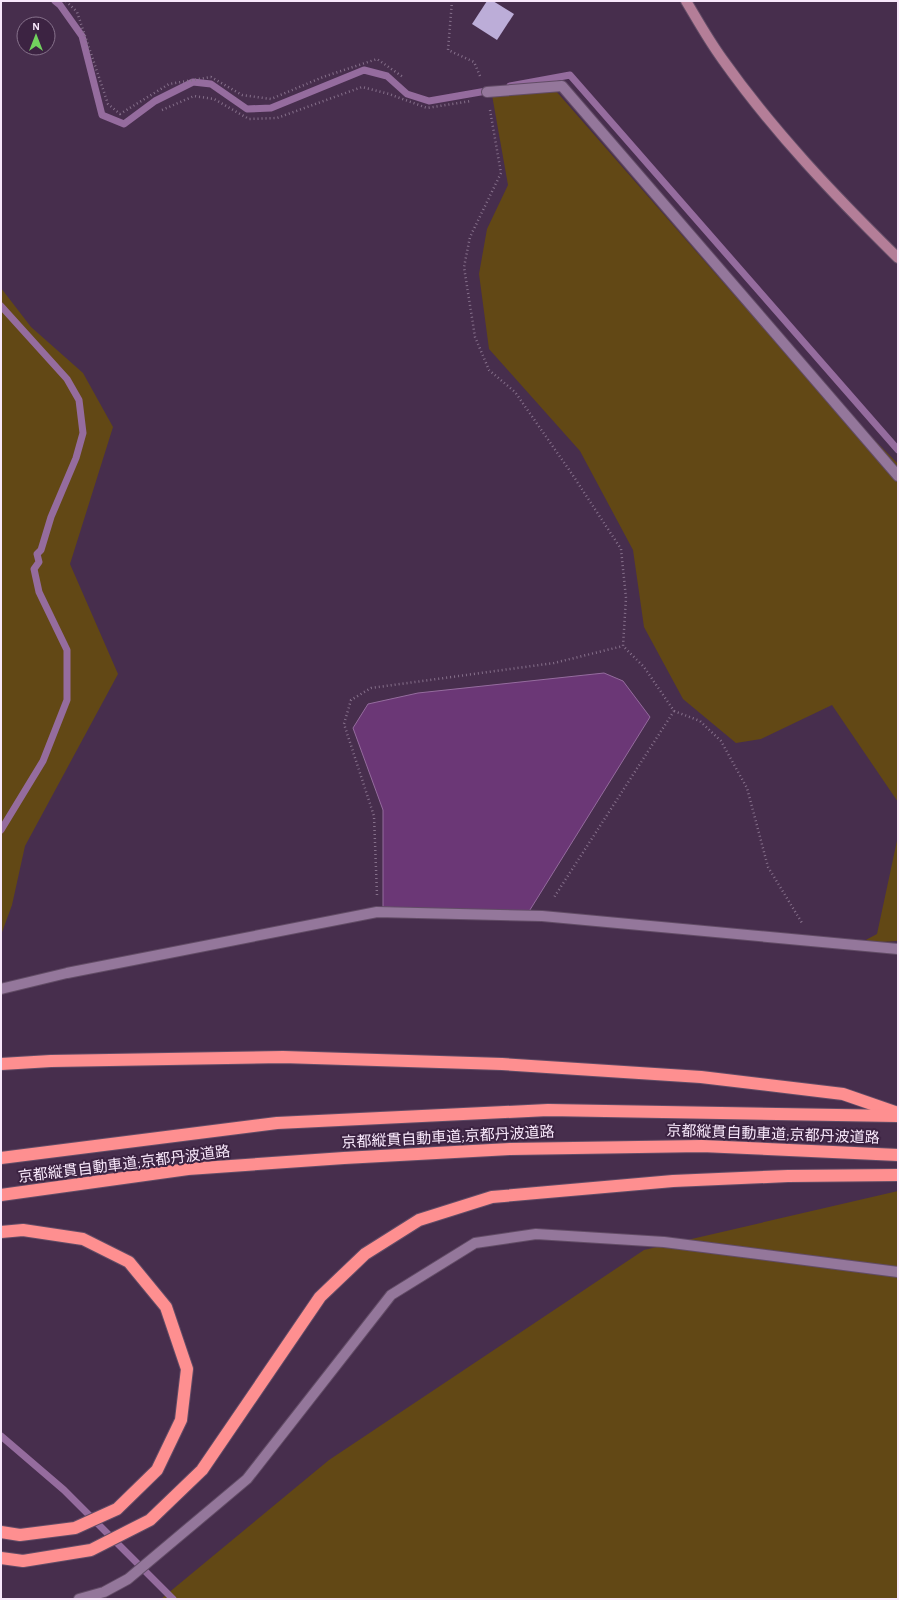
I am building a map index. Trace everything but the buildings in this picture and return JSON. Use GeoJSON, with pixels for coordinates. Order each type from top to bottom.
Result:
{"type":"FeatureCollection","features":[{"type":"Feature","properties":{"kind":"highway"},"geometry":{"type":"LineString","coordinates":[[1,1064],[59,1061],[283,1057],[502,1064],[701,1077],[843,1094],[898,1113]]}},
{"type":"Feature","properties":{"kind":"highway","name":"京都縦貫自動車道;京都丹波道路"},"geometry":{"type":"LineString","coordinates":[[1,1158],[277,1123],[548,1110],[898,1116]]}},
{"type":"Feature","properties":{"kind":"highway","name":"京都縦貫自動車道;京都丹波道路"},"geometry":{"type":"LineString","coordinates":[[1,1195],[188,1169],[344,1158],[510,1149],[702,1146],[898,1154]]}},
{"type":"Feature","properties":{"kind":"highway"},"geometry":{"type":"LineString","coordinates":[[1,1558],[23,1561],[91,1550],[150,1520],[202,1470],[320,1297],[365,1254],[419,1220],[492,1197],[673,1181],[788,1176],[898,1175]]}},
{"type":"Feature","properties":{"kind":"highway"},"geometry":{"type":"LineString","coordinates":[[1,1232],[23,1230],[83,1239],[129,1262],[166,1307],[187,1369],[181,1420],[157,1470],[117,1509],[75,1528],[20,1535],[1,1532]]}},
{"type":"Feature","properties":{"kind":"street"},"geometry":{"type":"LineString","coordinates":[[686,1],[723,60],[771,123],[836,197],[898,258]]}},
{"type":"Feature","properties":{"kind":"street"},"geometry":{"type":"LineString","coordinates":[[487,95],[562,86],[898,476]]}},
{"type":"Feature","properties":{"kind":"street"},"geometry":{"type":"LineString","coordinates":[[1,990],[67,973],[377,912],[542,916],[898,949]]}},
{"type":"Feature","properties":{"kind":"street"},"geometry":{"type":"LineString","coordinates":[[78,1599],[104,1592],[128,1579],[247,1479],[391,1295],[475,1242],[536,1234],[664,1242],[898,1272]]}},
{"type":"Feature","properties":{"kind":"path"},"geometry":{"type":"LineString","coordinates":[[66,1],[77,12],[108,104],[120,114],[169,84],[211,77],[242,95],[271,100],[324,77],[377,59],[403,77]]}},
{"type":"Feature","properties":{"kind":"path"},"geometry":{"type":"LineString","coordinates":[[452,1],[448,50],[474,62],[487,95],[501,173],[470,237],[464,267],[475,337],[489,370],[515,392],[572,474],[621,549],[626,598],[623,646],[644,667],[674,711],[700,721],[721,741],[747,788],[768,866],[814,942]]}},
{"type":"Feature","properties":{"kind":"path"},"geometry":{"type":"LineString","coordinates":[[162,110],[194,96],[214,100],[249,119],[277,118],[362,87],[389,94],[427,108],[487,95]]}},
{"type":"Feature","properties":{"kind":"path"},"geometry":{"type":"LineString","coordinates":[[377,912],[374,816],[344,724],[350,700],[371,688],[554,663],[623,646]]}},
{"type":"Feature","properties":{"kind":"path"},"geometry":{"type":"LineString","coordinates":[[542,916],[674,711]]}},
{"type":"Feature","properties":{"kind":"shaded area"},"geometry":{"type":"Polygon","coordinates":[[[556,91],[742,304],[898,464],[898,802],[832,705],[761,739],[736,743],[683,699],[644,627],[633,550],[580,451],[489,349],[479,274],[487,229],[508,185],[492,95],[556,91]]]}},
{"type":"Feature","properties":{"kind":"shaded area"},"geometry":{"type":"Polygon","coordinates":[[[1,288],[31,327],[83,373],[113,427],[70,564],[118,674],[25,846],[12,905],[1,935],[1,288]]]}},
{"type":"Feature","properties":{"kind":"shaded area"},"geometry":{"type":"Polygon","coordinates":[[[604,673],[623,681],[650,717],[528,913],[383,907],[383,810],[353,728],[368,704],[418,693],[604,673]]]}},
{"type":"Feature","properties":{"kind":"shaded area"},"geometry":{"type":"Polygon","coordinates":[[[898,836],[898,941],[860,943],[877,934],[898,836]]]}},
{"type":"Feature","properties":{"kind":"shaded area"},"geometry":{"type":"Polygon","coordinates":[[[898,1191],[898,1599],[161,1599],[329,1460],[644,1250],[898,1191]]]}},
{"type":"Feature","properties":{"kind":"waterway"},"geometry":{"type":"LineString","coordinates":[[55,1],[60,5],[82,36],[102,115],[124,124],[155,101],[193,82],[211,84],[247,109],[271,108],[364,70],[387,76],[407,94],[429,101],[492,90]]}},
{"type":"Feature","properties":{"kind":"waterway"},"geometry":{"type":"LineString","coordinates":[[510,86],[570,75],[898,450]]}},
{"type":"Feature","properties":{"kind":"waterway"},"geometry":{"type":"LineString","coordinates":[[1,306],[67,379],[79,400],[83,433],[76,458],[51,517],[41,550],[37,554],[39,562],[34,569],[39,592],[67,650],[67,700],[43,761],[1,830]]}},
{"type":"Feature","properties":{"kind":"waterway"},"geometry":{"type":"LineString","coordinates":[[1,1436],[64,1490],[173,1599]]}}]}
